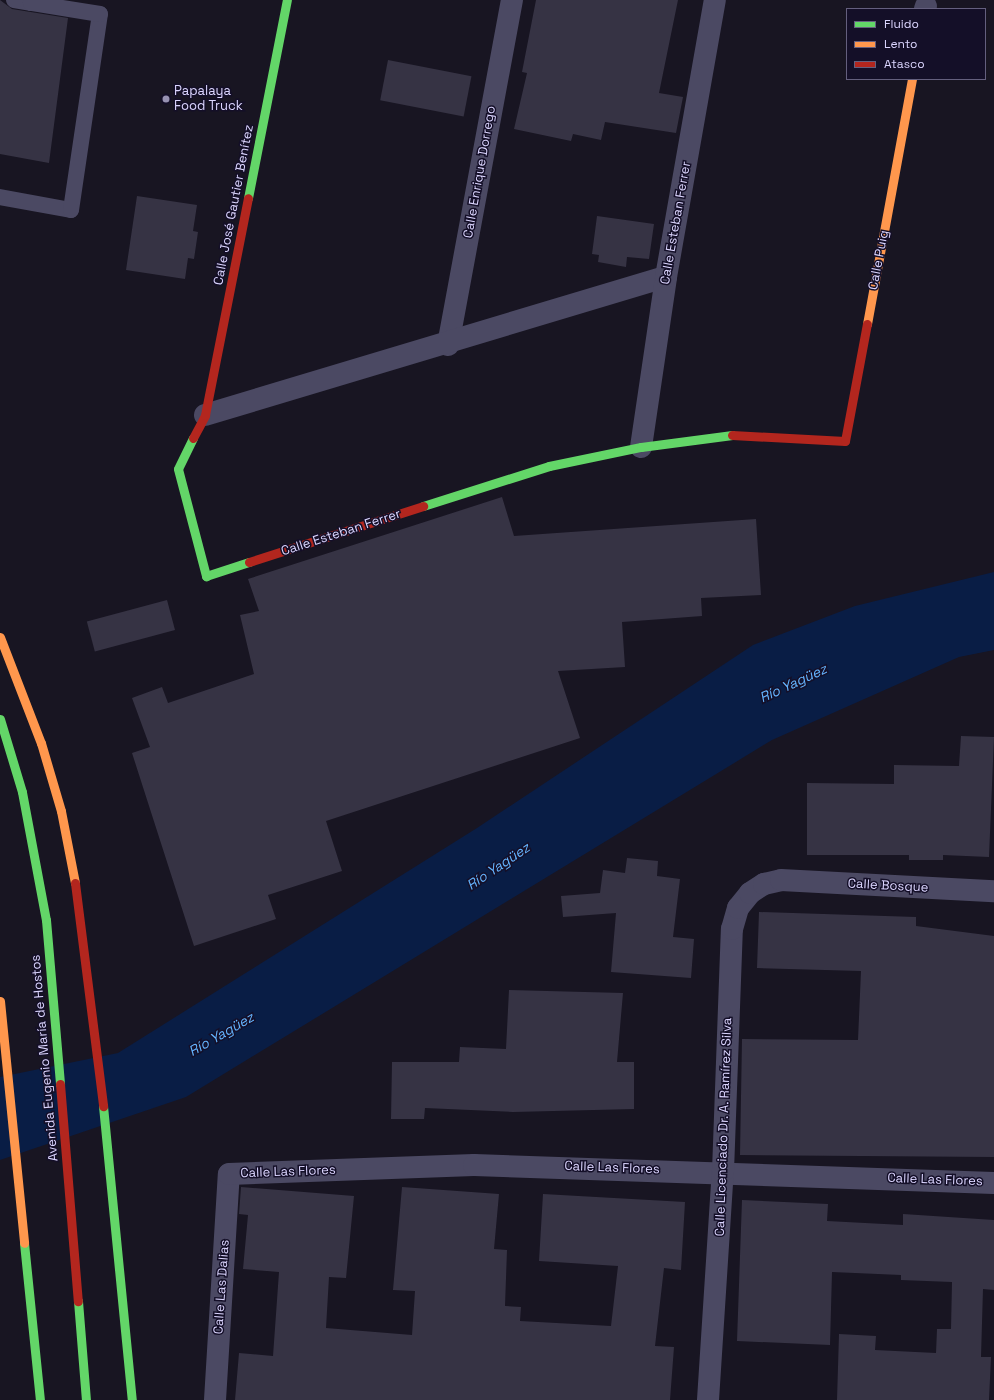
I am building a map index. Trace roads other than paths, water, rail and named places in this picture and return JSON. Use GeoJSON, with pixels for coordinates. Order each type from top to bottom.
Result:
{"type":"FeatureCollection","features":[{"type":"Feature","properties":{"kind":"main road","name":"Calle José Gautier Benítez"},"geometry":{"type":"LineString","coordinates":[[205,415],[287,0]]}},
{"type":"Feature","properties":{"kind":"main road","name":"Calle Puig"},"geometry":{"type":"LineString","coordinates":[[845,441],[912,80]]}},
{"type":"Feature","properties":{"kind":"main road","name":"Calle Esteban Ferrer"},"geometry":{"type":"LineString","coordinates":[[205,415],[178,469],[206,576],[549,466],[641,446],[727,435],[845,441]]}},
{"type":"Feature","properties":{"kind":"main road"},"geometry":{"type":"LineString","coordinates":[[0,637],[41,743],[61,811],[81,917],[112,1174],[132,1400]]}},
{"type":"Feature","properties":{"kind":"main road","name":"Avenida Eugenio María de Hostos"},"geometry":{"type":"LineString","coordinates":[[0,719],[22,792],[46,920],[86,1400]]}},
{"type":"Feature","properties":{"kind":"main road"},"geometry":{"type":"LineString","coordinates":[[0,1001],[40,1400]]}},
{"type":"Feature","properties":{"kind":"street","name":"Calle Enrique Dorrego"},"geometry":{"type":"LineString","coordinates":[[448,345],[512,0]]}},
{"type":"Feature","properties":{"kind":"street","name":"Calle Esteban Ferrer"},"geometry":{"type":"LineString","coordinates":[[641,446],[666,277],[715,0]]}},
{"type":"Feature","properties":{"kind":"street"},"geometry":{"type":"LineString","coordinates":[[205,415],[448,345],[666,277]]}},
{"type":"Feature","properties":{"kind":"street","name":"Calle Bosque"},"geometry":{"type":"LineString","coordinates":[[781,880],[994,892]]}},
{"type":"Feature","properties":{"kind":"street","name":"Calle Licenciado Dr. A. Ramírez Silva"},"geometry":{"type":"LineString","coordinates":[[708,1400],[723,1172],[732,929],[738,908],[750,894],[764,884],[781,880]]}},
{"type":"Feature","properties":{"kind":"street","name":"Calle Las Flores"},"geometry":{"type":"LineString","coordinates":[[229,1174],[474,1165],[723,1172],[994,1183]]}},
{"type":"Feature","properties":{"kind":"street","name":"Calle Las Dalias"},"geometry":{"type":"LineString","coordinates":[[215,1400],[229,1174]]}},
{"type":"Feature","properties":{"kind":"lane"},"geometry":{"type":"LineString","coordinates":[[0,197],[71,210],[100,14],[14,0]]}},
{"type":"Feature","properties":{"kind":"water","name":"Río Yagüez"},"geometry":{"type":"Polygon","coordinates":[[[994,572],[994,650],[959,657],[772,740],[186,1097],[0,1160],[0,1077],[118,1053],[477,828],[753,645],[855,606],[994,572]]]}},
{"type":"Feature","properties":{"kind":"place","name":"Papalaya Food Truck"},"geometry":{"type":"Point","coordinates":[166,99]}}]}
